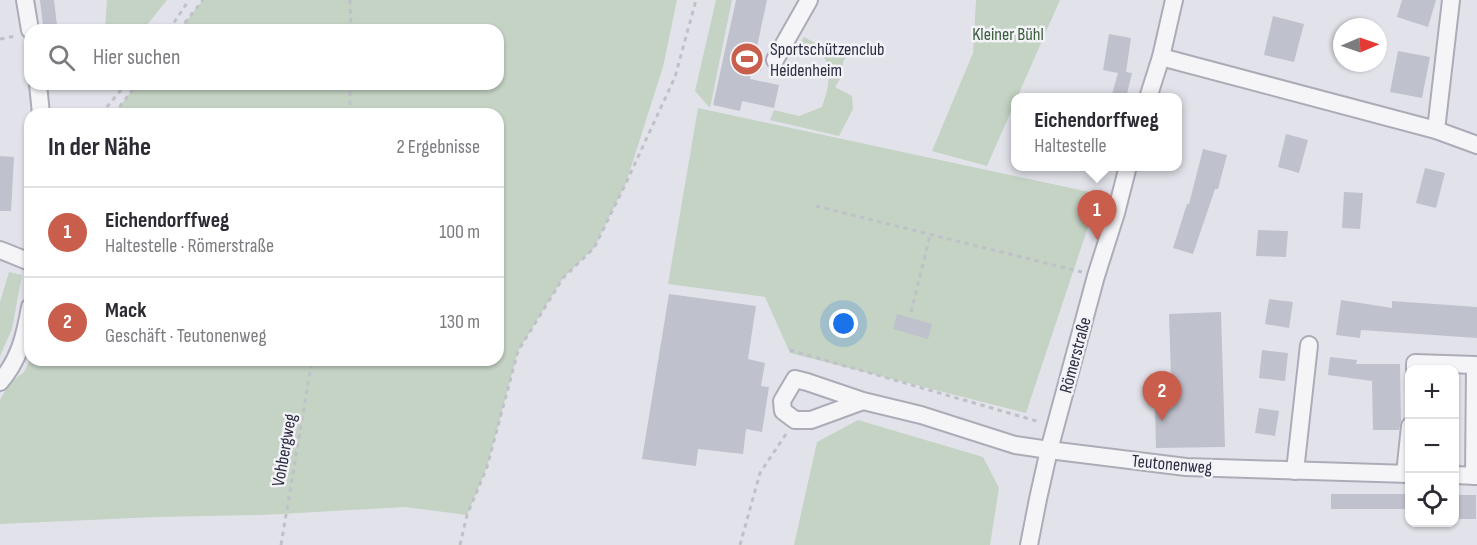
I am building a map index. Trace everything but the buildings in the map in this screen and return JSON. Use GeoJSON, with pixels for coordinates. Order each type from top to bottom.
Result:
{"type":"FeatureCollection","features":[{"type":"Feature","properties":{"kind":"street"},"geometry":{"type":"LineString","coordinates":[[25,0],[25,24]]}},
{"type":"Feature","properties":{"kind":"street"},"geometry":{"type":"LineString","coordinates":[[775,60],[809,0]]}},
{"type":"Feature","properties":{"kind":"street"},"geometry":{"type":"LineString","coordinates":[[1150,93],[1161,57],[1174,0]]}},
{"type":"Feature","properties":{"kind":"street"},"geometry":{"type":"LineString","coordinates":[[1436,130],[1451,0]]}},
{"type":"Feature","properties":{"kind":"street"},"geometry":{"type":"LineString","coordinates":[[1161,57],[1436,130],[1477,145]]}},
{"type":"Feature","properties":{"kind":"street"},"geometry":{"type":"LineString","coordinates":[[39,90],[40,108]]}},
{"type":"Feature","properties":{"kind":"street","name":"Römerstraße"},"geometry":{"type":"LineString","coordinates":[[1029,545],[1049,450],[1127,171]]}},
{"type":"Feature","properties":{"kind":"street"},"geometry":{"type":"LineString","coordinates":[[0,250],[24,260]]}},
{"type":"Feature","properties":{"kind":"street"},"geometry":{"type":"LineString","coordinates":[[0,382],[8,373],[24,339]]}},
{"type":"Feature","properties":{"kind":"street"},"geometry":{"type":"LineString","coordinates":[[1295,471],[1310,345]]}},
{"type":"Feature","properties":{"kind":"street"},"geometry":{"type":"LineString","coordinates":[[1415,365],[1415,363],[1474,365],[1475,476],[1459,476]]}},
{"type":"Feature","properties":{"kind":"street","name":"Teutonenweg"},"geometry":{"type":"LineString","coordinates":[[795,420],[783,411],[782,401],[795,379],[1015,445],[1186,467],[1405,474]]}},
{"type":"Feature","properties":{"kind":"street"},"geometry":{"type":"LineString","coordinates":[[795,420],[811,420],[863,401]]}},
{"type":"Feature","properties":{"kind":"path"},"geometry":{"type":"LineString","coordinates":[[173,24],[189,0]]}},
{"type":"Feature","properties":{"kind":"path"},"geometry":{"type":"LineString","coordinates":[[184,24],[203,0]]}},
{"type":"Feature","properties":{"kind":"path"},"geometry":{"type":"LineString","coordinates":[[350,0],[351,24]]}},
{"type":"Feature","properties":{"kind":"path"},"geometry":{"type":"LineString","coordinates":[[460,545],[467,515],[487,467],[518,351],[562,279],[594,248],[675,77],[696,0]]}},
{"type":"Feature","properties":{"kind":"path"},"geometry":{"type":"LineString","coordinates":[[0,39],[24,33]]}},
{"type":"Feature","properties":{"kind":"path"},"geometry":{"type":"LineString","coordinates":[[106,108],[121,90]]}},
{"type":"Feature","properties":{"kind":"path"},"geometry":{"type":"LineString","coordinates":[[119,108],[132,90]]}},
{"type":"Feature","properties":{"kind":"path"},"geometry":{"type":"LineString","coordinates":[[350,90],[350,108]]}},
{"type":"Feature","properties":{"kind":"path"},"geometry":{"type":"LineString","coordinates":[[816,206],[1096,276]]}},
{"type":"Feature","properties":{"kind":"path"},"geometry":{"type":"LineString","coordinates":[[911,312],[930,234]]}},
{"type":"Feature","properties":{"kind":"path"},"geometry":{"type":"LineString","coordinates":[[790,350],[1056,427]]}},
{"type":"Feature","properties":{"kind":"path","name":"Vohbergweg"},"geometry":{"type":"LineString","coordinates":[[281,545],[311,366]]}},
{"type":"Feature","properties":{"kind":"path"},"geometry":{"type":"LineString","coordinates":[[740,545],[760,473],[795,420]]}},
{"type":"Feature","properties":{"kind":"green space"},"geometry":{"type":"Polygon","coordinates":[[[107,0],[167,0],[148,24],[105,24],[107,0]]]}},
{"type":"Feature","properties":{"kind":"green space"},"geometry":{"type":"Polygon","coordinates":[[[203,0],[677,0],[663,67],[626,183],[594,248],[563,278],[518,351],[487,467],[467,515],[405,507],[262,515],[0,524],[0,400],[9,384],[24,372],[27,366],[504,366],[504,108],[119,108],[132,90],[504,90],[504,24],[184,24],[203,0]]]}},
{"type":"Feature","properties":{"kind":"green space"},"geometry":{"type":"Polygon","coordinates":[[[716,0],[732,0],[710,108],[695,91],[716,0]]]}},
{"type":"Feature","properties":{"kind":"green space","name":"Kleiner Bühl"},"geometry":{"type":"Polygon","coordinates":[[[976,0],[1060,0],[1019,93],[1011,93],[1011,111],[987,166],[932,151],[973,53],[976,0]]]}},
{"type":"Feature","properties":{"kind":"green space"},"geometry":{"type":"Polygon","coordinates":[[[804,37],[819,45],[833,44],[851,49],[843,62],[842,76],[835,87],[852,96],[853,109],[839,136],[770,120],[774,110],[799,116],[822,107],[830,69],[823,55],[812,53],[798,46],[804,37]]]}},
{"type":"Feature","properties":{"kind":"green space"},"geometry":{"type":"Polygon","coordinates":[[[698,108],[1099,194],[1026,413],[790,353],[765,297],[668,284],[698,108]]]}},
{"type":"Feature","properties":{"kind":"green space"},"geometry":{"type":"Polygon","coordinates":[[[9,272],[22,275],[12,329],[0,356],[0,302],[9,272]]]}},
{"type":"Feature","properties":{"kind":"green space"},"geometry":{"type":"Polygon","coordinates":[[[858,420],[983,457],[999,488],[990,545],[794,545],[817,442],[858,420]]]}},
{"type":"Feature","properties":{"kind":"place","name":"Sportschützenclub Heidenheim"},"geometry":{"type":"Point","coordinates":[747,59]}},
{"type":"Feature","properties":{"kind":"place","name":"Eichendorffweg"},"geometry":{"type":"Point","coordinates":[1097,240]}},
{"type":"Feature","properties":{"kind":"place","name":"Mack"},"geometry":{"type":"Point","coordinates":[1162,421]}}]}
